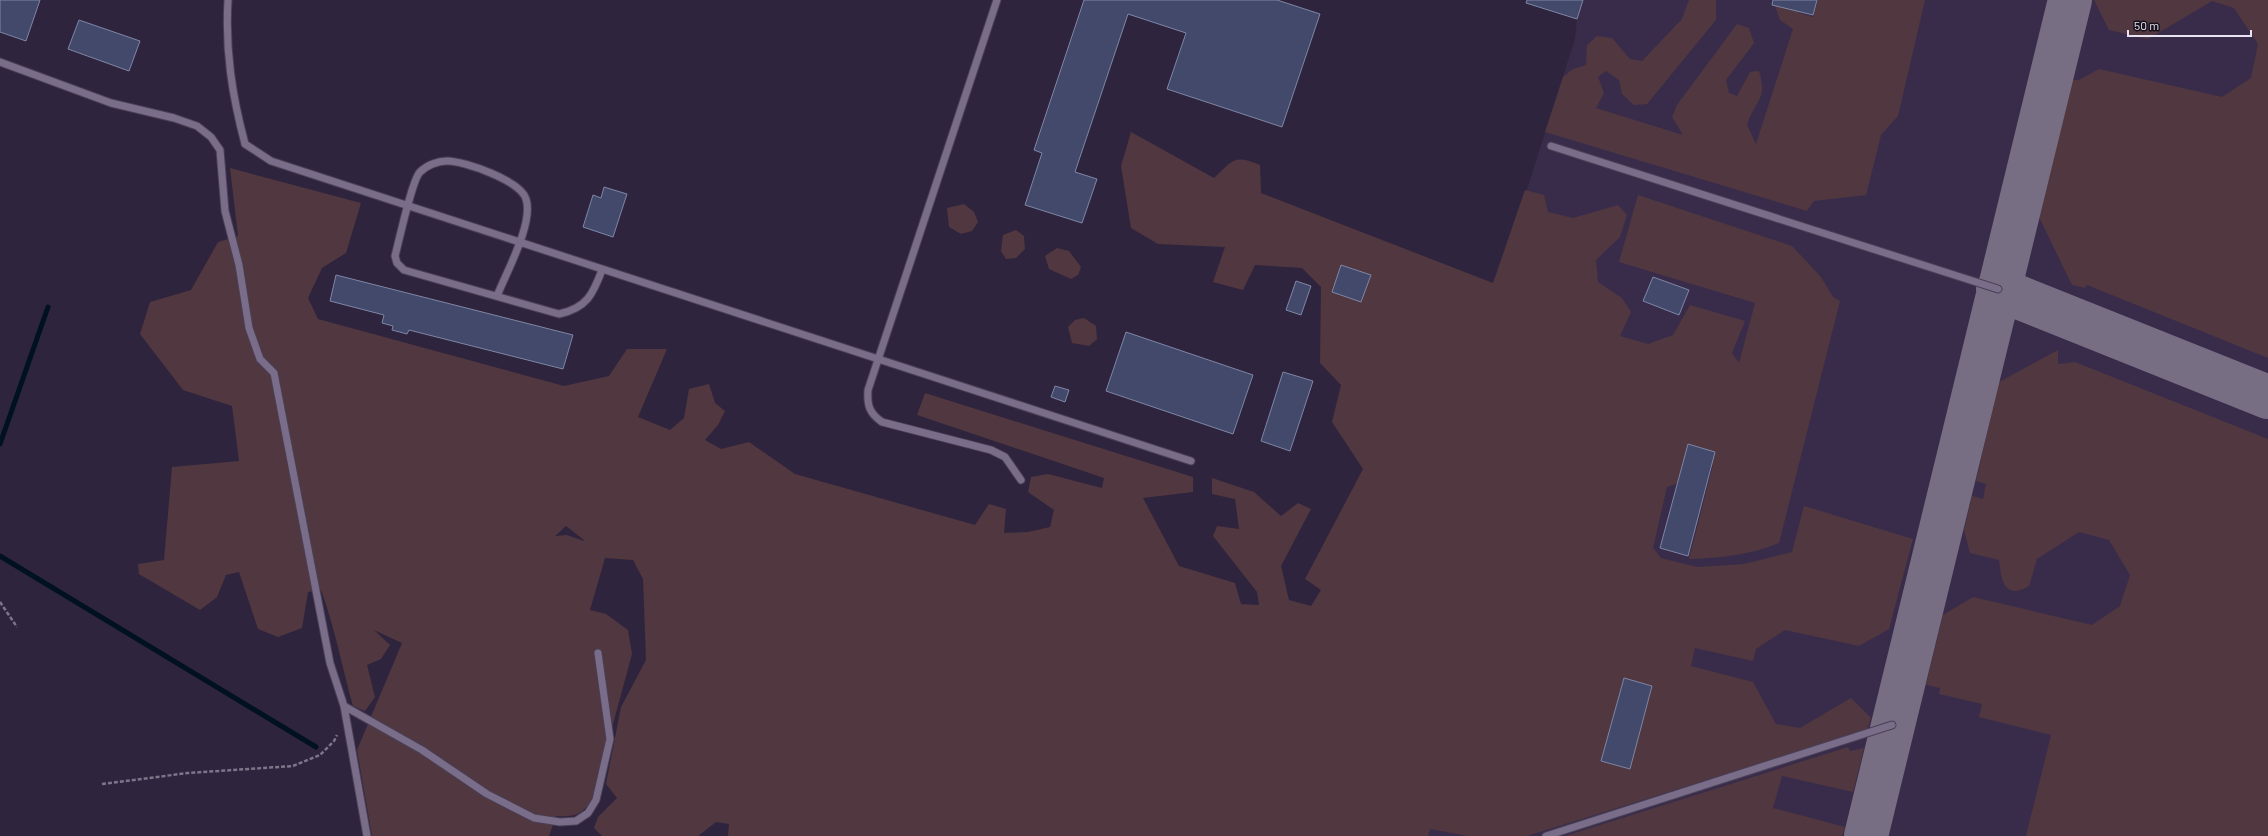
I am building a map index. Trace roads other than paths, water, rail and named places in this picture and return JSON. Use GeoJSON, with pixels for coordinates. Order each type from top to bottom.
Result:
{"type":"FeatureCollection","features":[{"type":"Feature","properties":{"kind":"lane"},"geometry":{"type":"LineString","coordinates":[[228,0],[227,25],[233,98],[245,144],[271,161],[1190,461]]}},
{"type":"Feature","properties":{"kind":"lane"},"geometry":{"type":"LineString","coordinates":[[997,0],[877,360],[868,390],[868,404],[872,416],[882,422],[991,450],[1005,457],[1021,480]]}},
{"type":"Feature","properties":{"kind":"lane"},"geometry":{"type":"LineString","coordinates":[[0,62],[111,103],[174,118],[197,126],[211,136],[220,150],[225,211],[239,265],[249,328],[260,359],[274,373],[330,663],[344,706],[367,836]]}},
{"type":"Feature","properties":{"kind":"lane"},"geometry":{"type":"LineString","coordinates":[[1551,146],[1998,289]]}},
{"type":"Feature","properties":{"kind":"lane"},"geometry":{"type":"LineString","coordinates":[[497,296],[519,242],[528,213],[526,198],[519,187],[496,174],[448,160],[432,163],[419,173],[408,206],[395,256],[397,263],[404,270],[559,314],[569,312],[582,304],[592,294],[602,270]]}},
{"type":"Feature","properties":{"kind":"lane"},"geometry":{"type":"LineString","coordinates":[[344,706],[422,750],[487,794],[534,818],[560,822],[576,820],[588,813],[596,800],[610,739],[598,653]]}},
{"type":"Feature","properties":{"kind":"lane"},"geometry":{"type":"LineString","coordinates":[[1546,836],[1892,725]]}},
{"type":"Feature","properties":{"kind":"waterway"},"geometry":{"type":"LineString","coordinates":[[0,444],[48,307]]}},
{"type":"Feature","properties":{"kind":"waterway"},"geometry":{"type":"LineString","coordinates":[[0,556],[316,747]]}}]}
